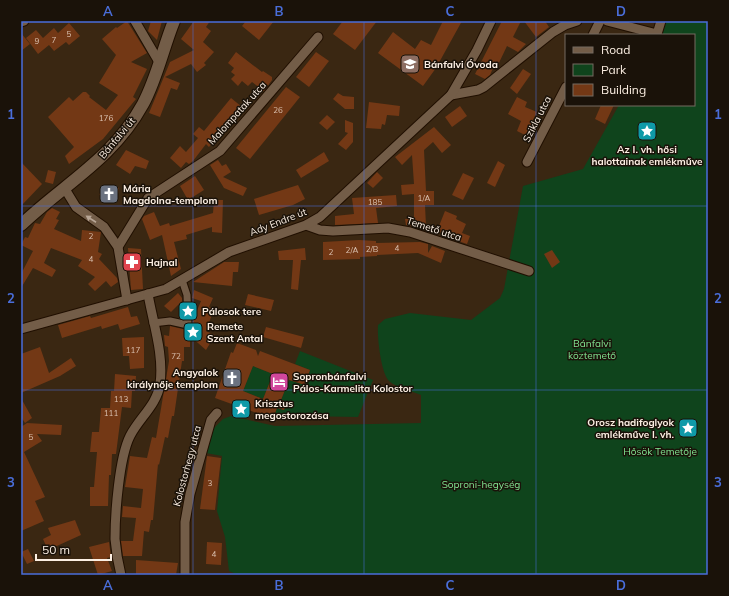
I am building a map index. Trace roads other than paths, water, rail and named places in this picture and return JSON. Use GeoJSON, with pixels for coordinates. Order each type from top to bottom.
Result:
{"type":"FeatureCollection","features":[{"type":"Feature","properties":{"kind":"street"},"geometry":{"type":"LineString","coordinates":[[135,21],[159,62]]}},
{"type":"Feature","properties":{"kind":"street","name":"Bánfalvi út"},"geometry":{"type":"LineString","coordinates":[[21,225],[66,189],[98,160],[129,125],[143,103],[174,21]]}},
{"type":"Feature","properties":{"kind":"street","name":"Ady Endre út"},"geometry":{"type":"LineString","coordinates":[[21,329],[166,289],[229,252],[306,225],[320,217],[451,96],[477,50],[491,21]]}},
{"type":"Feature","properties":{"kind":"street"},"geometry":{"type":"LineString","coordinates":[[451,96],[478,90],[484,87],[552,32],[577,21]]}},
{"type":"Feature","properties":{"kind":"street"},"geometry":{"type":"LineString","coordinates":[[594,34],[600,21]]}},
{"type":"Feature","properties":{"kind":"street"},"geometry":{"type":"LineString","coordinates":[[608,21],[657,34],[661,21]]}},
{"type":"Feature","properties":{"kind":"street","name":"Malompatak utca"},"geometry":{"type":"LineString","coordinates":[[118,247],[148,198],[220,151],[318,37]]}},
{"type":"Feature","properties":{"kind":"street","name":"Szikla utca"},"geometry":{"type":"LineString","coordinates":[[527,162],[565,89]]}},
{"type":"Feature","properties":{"kind":"street"},"geometry":{"type":"LineString","coordinates":[[66,189],[76,207],[104,227],[118,247],[126,300]]}},
{"type":"Feature","properties":{"kind":"street","name":"Temető utca"},"geometry":{"type":"LineString","coordinates":[[306,225],[320,230],[333,231],[388,228],[410,232],[529,271]]}},
{"type":"Feature","properties":{"kind":"street"},"geometry":{"type":"LineString","coordinates":[[152,324],[170,321],[188,326],[187,295],[182,280]]}},
{"type":"Feature","properties":{"kind":"street"},"geometry":{"type":"LineString","coordinates":[[121,575],[116,534],[124,454],[130,437],[155,401],[160,386],[160,358],[152,324],[148,294]]}},
{"type":"Feature","properties":{"kind":"street","name":"Kolostorhegy utca"},"geometry":{"type":"LineString","coordinates":[[185,575],[185,522],[190,494],[211,420],[217,413]]}},
{"type":"Feature","properties":{"kind":"place","name":"Bánfalvi Óvoda"},"geometry":{"type":"Point","coordinates":[410,64]}},
{"type":"Feature","properties":{"kind":"place","name":"Az I. vh. hősi halottainak emlékműve"},"geometry":{"type":"Point","coordinates":[647,131]}},
{"type":"Feature","properties":{"kind":"place","name":"Mária Magdolna-templom"},"geometry":{"type":"Point","coordinates":[109,194]}},
{"type":"Feature","properties":{"kind":"place","name":"Hajnal"},"geometry":{"type":"Point","coordinates":[132,262]}},
{"type":"Feature","properties":{"kind":"place","name":"Pálosok tere"},"geometry":{"type":"Point","coordinates":[188,311]}},
{"type":"Feature","properties":{"kind":"place","name":"Remete Szent Antal"},"geometry":{"type":"Point","coordinates":[193,332]}},
{"type":"Feature","properties":{"kind":"place","name":"Angyalok királynője templom"},"geometry":{"type":"Point","coordinates":[232,378]}},
{"type":"Feature","properties":{"kind":"place","name":"Sopronbánfalvi Pálos-Karmelita Kolostor"},"geometry":{"type":"Point","coordinates":[279,382]}},
{"type":"Feature","properties":{"kind":"place","name":"Krisztus megostorozása"},"geometry":{"type":"Point","coordinates":[241,409]}},
{"type":"Feature","properties":{"kind":"place","name":"Orosz hadifoglyok emlékműve I. vh."},"geometry":{"type":"Point","coordinates":[688,428]}},
{"type":"Feature","properties":{"kind":"park label","name":"Bánfalvi köztemető"},"geometry":{"type":"Point","coordinates":[592,348]}},
{"type":"Feature","properties":{"kind":"park label","name":"Hősök Temetője"},"geometry":{"type":"Point","coordinates":[660,451]}},
{"type":"Feature","properties":{"kind":"park label","name":"Soproni-hegység"},"geometry":{"type":"Point","coordinates":[481,484]}}]}
